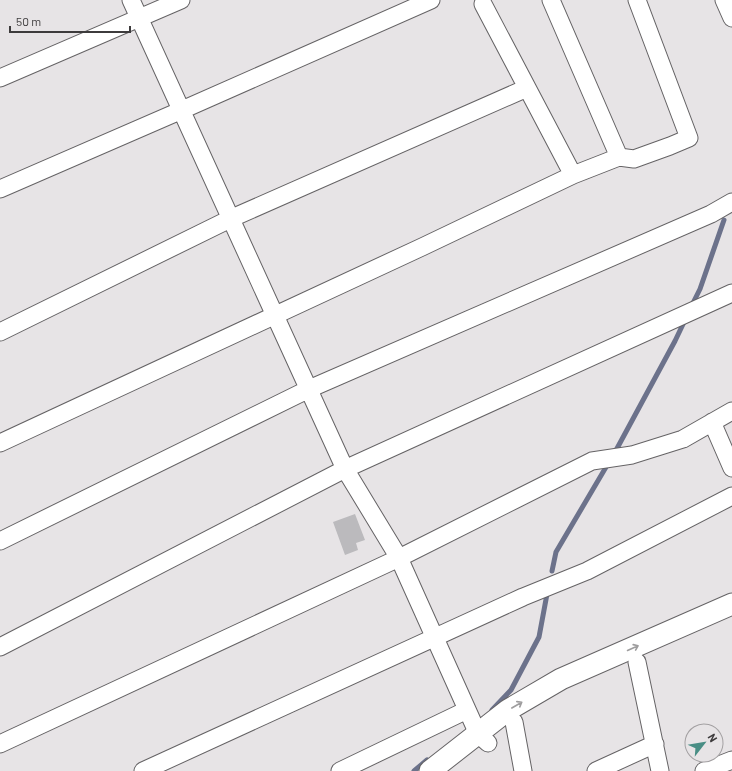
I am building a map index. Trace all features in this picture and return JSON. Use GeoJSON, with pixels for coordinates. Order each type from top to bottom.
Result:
{"type":"FeatureCollection","features":[{"type":"Feature","properties":{"kind":"street"},"geometry":{"type":"LineString","coordinates":[[131,0],[346,469],[399,558],[467,710],[483,739]]}},
{"type":"Feature","properties":{"kind":"street"},"geometry":{"type":"LineString","coordinates":[[0,78],[181,0]]}},
{"type":"Feature","properties":{"kind":"street"},"geometry":{"type":"LineString","coordinates":[[0,189],[431,0]]}},
{"type":"Feature","properties":{"kind":"street"},"geometry":{"type":"LineString","coordinates":[[551,0],[619,157]]}},
{"type":"Feature","properties":{"kind":"street"},"geometry":{"type":"LineString","coordinates":[[0,443],[422,247],[573,175],[619,157],[634,159],[689,138],[637,0]]}},
{"type":"Feature","properties":{"kind":"street"},"geometry":{"type":"LineString","coordinates":[[724,0],[732,18]]}},
{"type":"Feature","properties":{"kind":"street"},"geometry":{"type":"LineString","coordinates":[[486,1],[527,88],[573,175]]}},
{"type":"Feature","properties":{"kind":"street"},"geometry":{"type":"LineString","coordinates":[[0,332],[232,218],[527,88]]}},
{"type":"Feature","properties":{"kind":"street"},"geometry":{"type":"LineString","coordinates":[[0,541],[309,389],[711,214],[732,202]]}},
{"type":"Feature","properties":{"kind":"street"},"geometry":{"type":"LineString","coordinates":[[0,647],[346,469],[732,293]]}},
{"type":"Feature","properties":{"kind":"street"},"geometry":{"type":"LineString","coordinates":[[0,744],[399,558],[592,461],[632,456],[683,439],[732,410]]}},
{"type":"Feature","properties":{"kind":"street"},"geometry":{"type":"LineString","coordinates":[[712,422],[732,468]]}},
{"type":"Feature","properties":{"kind":"street"},"geometry":{"type":"LineString","coordinates":[[143,771],[435,636],[523,597],[587,571],[732,496]]}},
{"type":"Feature","properties":{"kind":"street"},"geometry":{"type":"LineString","coordinates":[[452,771],[508,710],[561,679],[732,604]]}},
{"type":"Feature","properties":{"kind":"street"},"geometry":{"type":"LineString","coordinates":[[430,771],[567,691],[637,662],[732,619]]}},
{"type":"Feature","properties":{"kind":"street"},"geometry":{"type":"LineString","coordinates":[[637,662],[660,771]]}},
{"type":"Feature","properties":{"kind":"street"},"geometry":{"type":"LineString","coordinates":[[340,771],[467,710]]}},
{"type":"Feature","properties":{"kind":"street"},"geometry":{"type":"LineString","coordinates":[[514,722],[523,771]]}},
{"type":"Feature","properties":{"kind":"street"},"geometry":{"type":"LineString","coordinates":[[596,771],[655,744]]}},
{"type":"Feature","properties":{"kind":"street"},"geometry":{"type":"LineString","coordinates":[[704,771],[732,760]]}},
{"type":"Feature","properties":{"kind":"building"},"geometry":{"type":"Polygon","coordinates":[[[355,514],[365,540],[356,543],[358,550],[345,555],[333,522],[355,514]]]}},
{"type":"Feature","properties":{"kind":"waterway"},"geometry":{"type":"LineString","coordinates":[[691,307],[700,289],[724,220]]}},
{"type":"Feature","properties":{"kind":"waterway"},"geometry":{"type":"LineString","coordinates":[[614,454],[685,320]]}},
{"type":"Feature","properties":{"kind":"waterway"},"geometry":{"type":"LineString","coordinates":[[552,571],[556,552],[609,462]]}},
{"type":"Feature","properties":{"kind":"waterway"},"geometry":{"type":"LineString","coordinates":[[492,710],[511,690],[539,637],[547,594]]}},
{"type":"Feature","properties":{"kind":"waterway"},"geometry":{"type":"LineString","coordinates":[[414,771],[427,760]]}}]}
